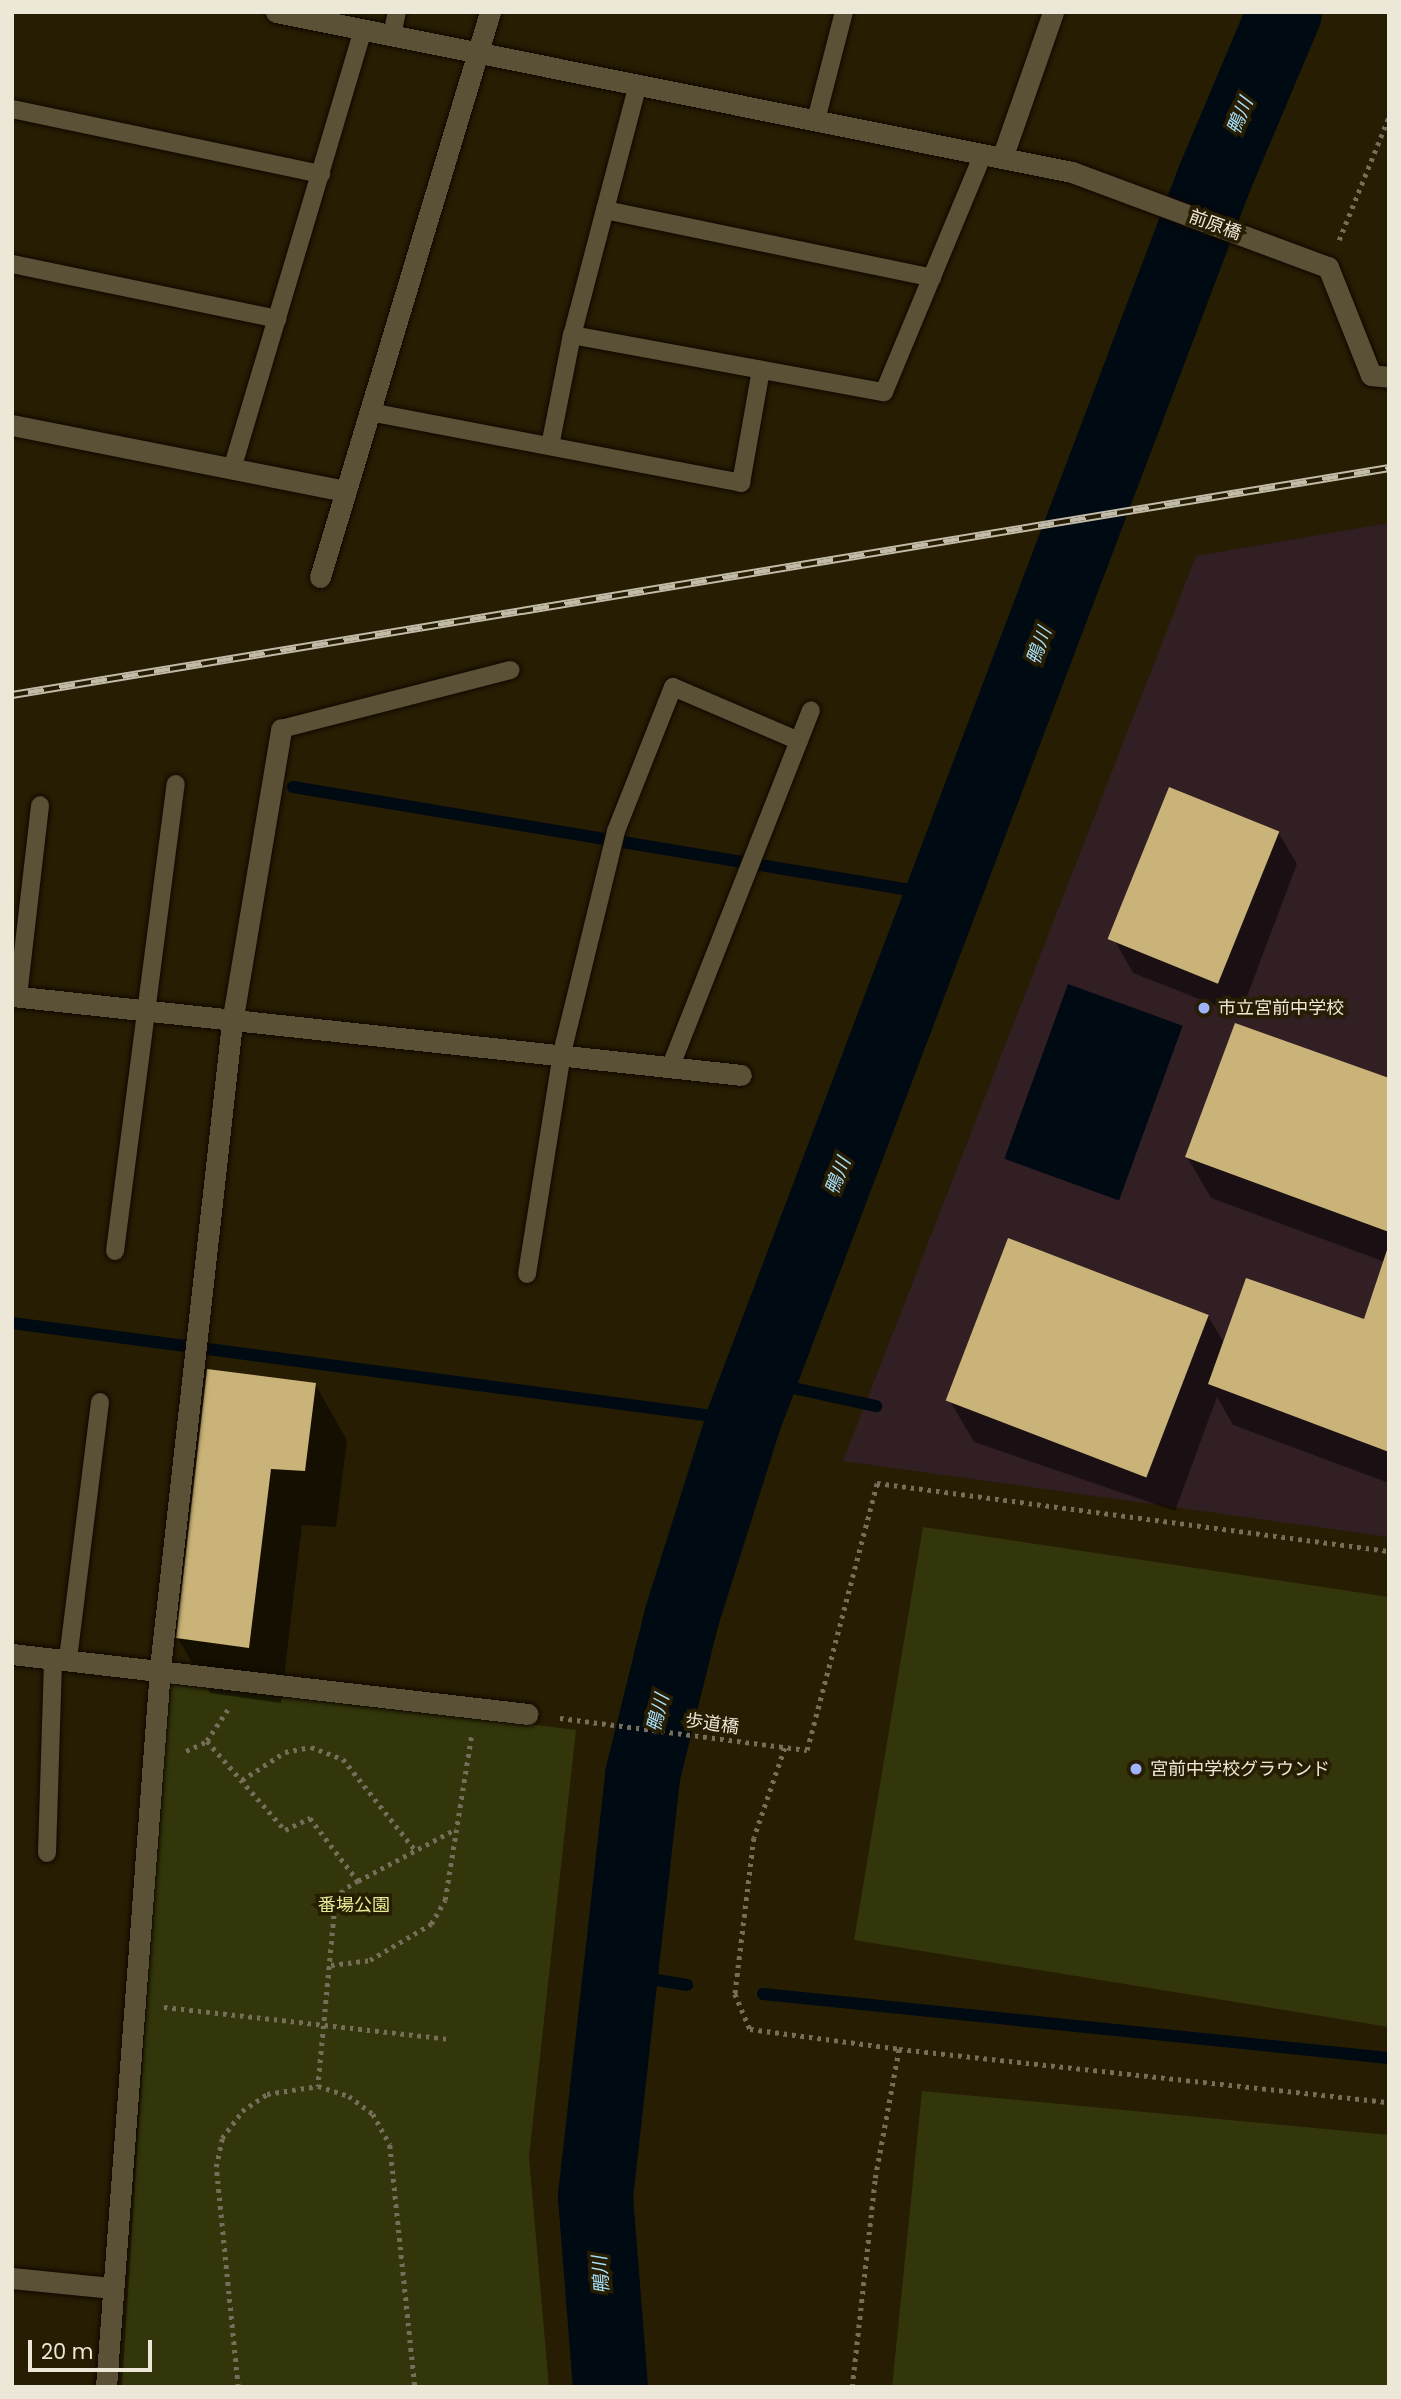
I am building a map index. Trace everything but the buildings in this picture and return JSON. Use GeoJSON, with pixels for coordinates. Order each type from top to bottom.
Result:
{"type":"FeatureCollection","features":[{"type":"Feature","properties":{"kind":"street","name":"前原橋"},"geometry":{"type":"LineString","coordinates":[[276,12],[993,156],[1119,189],[1320,263]]}},
{"type":"Feature","properties":{"kind":"street"},"geometry":{"type":"LineString","coordinates":[[320,577],[490,12]]}},
{"type":"Feature","properties":{"kind":"street"},"geometry":{"type":"LineString","coordinates":[[993,156],[1053,12]]}},
{"type":"Feature","properties":{"kind":"street"},"geometry":{"type":"LineString","coordinates":[[1320,263],[1371,375],[1389,377]]}},
{"type":"Feature","properties":{"kind":"street"},"geometry":{"type":"LineString","coordinates":[[12,425],[346,491]]}},
{"type":"Feature","properties":{"kind":"street"},"geometry":{"type":"LineString","coordinates":[[106,2387],[160,1668],[232,1023],[281,729]]}},
{"type":"Feature","properties":{"kind":"street"},"geometry":{"type":"LineString","coordinates":[[15,996],[232,1023],[672,1063],[741,1075]]}},
{"type":"Feature","properties":{"kind":"street"},"geometry":{"type":"LineString","coordinates":[[12,1654],[160,1668],[528,1714]]}},
{"type":"Feature","properties":{"kind":"street"},"geometry":{"type":"LineString","coordinates":[[12,2278],[113,2288]]}},
{"type":"Feature","properties":{"kind":"lane"},"geometry":{"type":"LineString","coordinates":[[392,35],[397,12]]}},
{"type":"Feature","properties":{"kind":"lane"},"geometry":{"type":"LineString","coordinates":[[816,120],[844,12]]}},
{"type":"Feature","properties":{"kind":"lane"},"geometry":{"type":"LineString","coordinates":[[232,469],[363,30]]}},
{"type":"Feature","properties":{"kind":"lane"},"geometry":{"type":"LineString","coordinates":[[550,446],[572,335],[638,85]]}},
{"type":"Feature","properties":{"kind":"lane"},"geometry":{"type":"LineString","coordinates":[[12,109],[321,174]]}},
{"type":"Feature","properties":{"kind":"lane"},"geometry":{"type":"LineString","coordinates":[[572,335],[884,392],[932,278],[993,156]]}},
{"type":"Feature","properties":{"kind":"lane"},"geometry":{"type":"LineString","coordinates":[[605,210],[932,278]]}},
{"type":"Feature","properties":{"kind":"lane"},"geometry":{"type":"LineString","coordinates":[[12,264],[277,319]]}},
{"type":"Feature","properties":{"kind":"lane"},"geometry":{"type":"LineString","coordinates":[[370,412],[741,483],[761,370]]}},
{"type":"Feature","properties":{"kind":"lane"},"geometry":{"type":"LineString","coordinates":[[281,729],[511,670]]}},
{"type":"Feature","properties":{"kind":"lane"},"geometry":{"type":"LineString","coordinates":[[527,1274],[562,1053],[616,831],[673,687],[799,741]]}},
{"type":"Feature","properties":{"kind":"lane"},"geometry":{"type":"LineString","coordinates":[[672,1063],[811,710]]}},
{"type":"Feature","properties":{"kind":"lane"},"geometry":{"type":"LineString","coordinates":[[115,1251],[176,784]]}},
{"type":"Feature","properties":{"kind":"lane"},"geometry":{"type":"LineString","coordinates":[[15,996],[40,805]]}},
{"type":"Feature","properties":{"kind":"lane"},"geometry":{"type":"LineString","coordinates":[[47,1853],[60,1659],[100,1402]]}},
{"type":"Feature","properties":{"kind":"path"},"geometry":{"type":"LineString","coordinates":[[1320,263],[1389,116]]}},
{"type":"Feature","properties":{"kind":"path"},"geometry":{"type":"LineString","coordinates":[[1389,1551],[877,1483],[807,1750],[785,1748],[754,1838],[735,1994],[750,2029],[899,2049],[1389,2102]]}},
{"type":"Feature","properties":{"kind":"path"},"geometry":{"type":"LineString","coordinates":[[229,1678],[228,1713],[207,1741],[285,1830],[310,1818],[358,1881]]}},
{"type":"Feature","properties":{"kind":"path"},"geometry":{"type":"LineString","coordinates":[[331,1965],[370,1960],[431,1924],[445,1900],[476,1707]]}},
{"type":"Feature","properties":{"kind":"path","name":"歩道橋"},"geometry":{"type":"LineString","coordinates":[[528,1714],[785,1748]]}},
{"type":"Feature","properties":{"kind":"path"},"geometry":{"type":"LineString","coordinates":[[242,1780],[285,1752],[311,1747],[343,1759],[415,1850]]}},
{"type":"Feature","properties":{"kind":"path"},"geometry":{"type":"LineString","coordinates":[[318,2086],[335,1907],[343,1890],[457,1829]]}},
{"type":"Feature","properties":{"kind":"path"},"geometry":{"type":"LineString","coordinates":[[135,2004],[448,2039]]}},
{"type":"Feature","properties":{"kind":"path"},"geometry":{"type":"LineString","coordinates":[[852,2387],[875,2178],[899,2049]]}},
{"type":"Feature","properties":{"kind":"path"},"geometry":{"type":"LineString","coordinates":[[238,2387],[216,2166],[222,2138],[242,2111],[267,2094],[318,2086],[349,2096],[373,2115],[390,2145],[415,2387]]}},
{"type":"Feature","properties":{"kind":"shaded area","name":"市立宮前中学校"},"geometry":{"type":"Polygon","coordinates":[[[1389,523],[1389,1537],[843,1461],[1196,556],[1389,523]]]}},
{"type":"Feature","properties":{"kind":"shaded area"},"geometry":{"type":"Polygon","coordinates":[[[1068,984],[1183,1026],[1119,1201],[1004,1159],[1068,984]]]}},
{"type":"Feature","properties":{"kind":"green space","name":"宮前中学校グラウンド"},"geometry":{"type":"Polygon","coordinates":[[[923,1527],[1389,1597],[1389,2027],[854,1940],[923,1527]]]}},
{"type":"Feature","properties":{"kind":"green space","name":"番場公園"},"geometry":{"type":"Polygon","coordinates":[[[167,1678],[576,1730],[529,2157],[549,2387],[122,2387],[167,1678]]]}},
{"type":"Feature","properties":{"kind":"green space"},"geometry":{"type":"Polygon","coordinates":[[[922,2091],[1389,2135],[1389,2387],[892,2387],[922,2091]]]}},
{"type":"Feature","properties":{"kind":"waterway","name":"鴨川"},"geometry":{"type":"LineString","coordinates":[[610,2387],[595,2196],[642,1775],[681,1617],[743,1420],[1214,178],[1284,12]]}},
{"type":"Feature","properties":{"kind":"waterway"},"geometry":{"type":"LineString","coordinates":[[293,787],[946,896]]}},
{"type":"Feature","properties":{"kind":"waterway"},"geometry":{"type":"LineString","coordinates":[[12,1323],[743,1420]]}},
{"type":"Feature","properties":{"kind":"waterway"},"geometry":{"type":"LineString","coordinates":[[761,1381],[876,1406]]}},
{"type":"Feature","properties":{"kind":"waterway"},"geometry":{"type":"LineString","coordinates":[[620,1974],[687,1985]]}},
{"type":"Feature","properties":{"kind":"waterway"},"geometry":{"type":"LineString","coordinates":[[763,1994],[1389,2058]]}},
{"type":"Feature","properties":{"kind":"railway"},"geometry":{"type":"LineString","coordinates":[[12,695],[1389,468]]}},
{"type":"Feature","properties":{"kind":"place","name":"市立宮前中学校"},"geometry":{"type":"Point","coordinates":[1204,1008]}},
{"type":"Feature","properties":{"kind":"place","name":"宮前中学校グラウンド"},"geometry":{"type":"Point","coordinates":[1136,1769]}}]}
